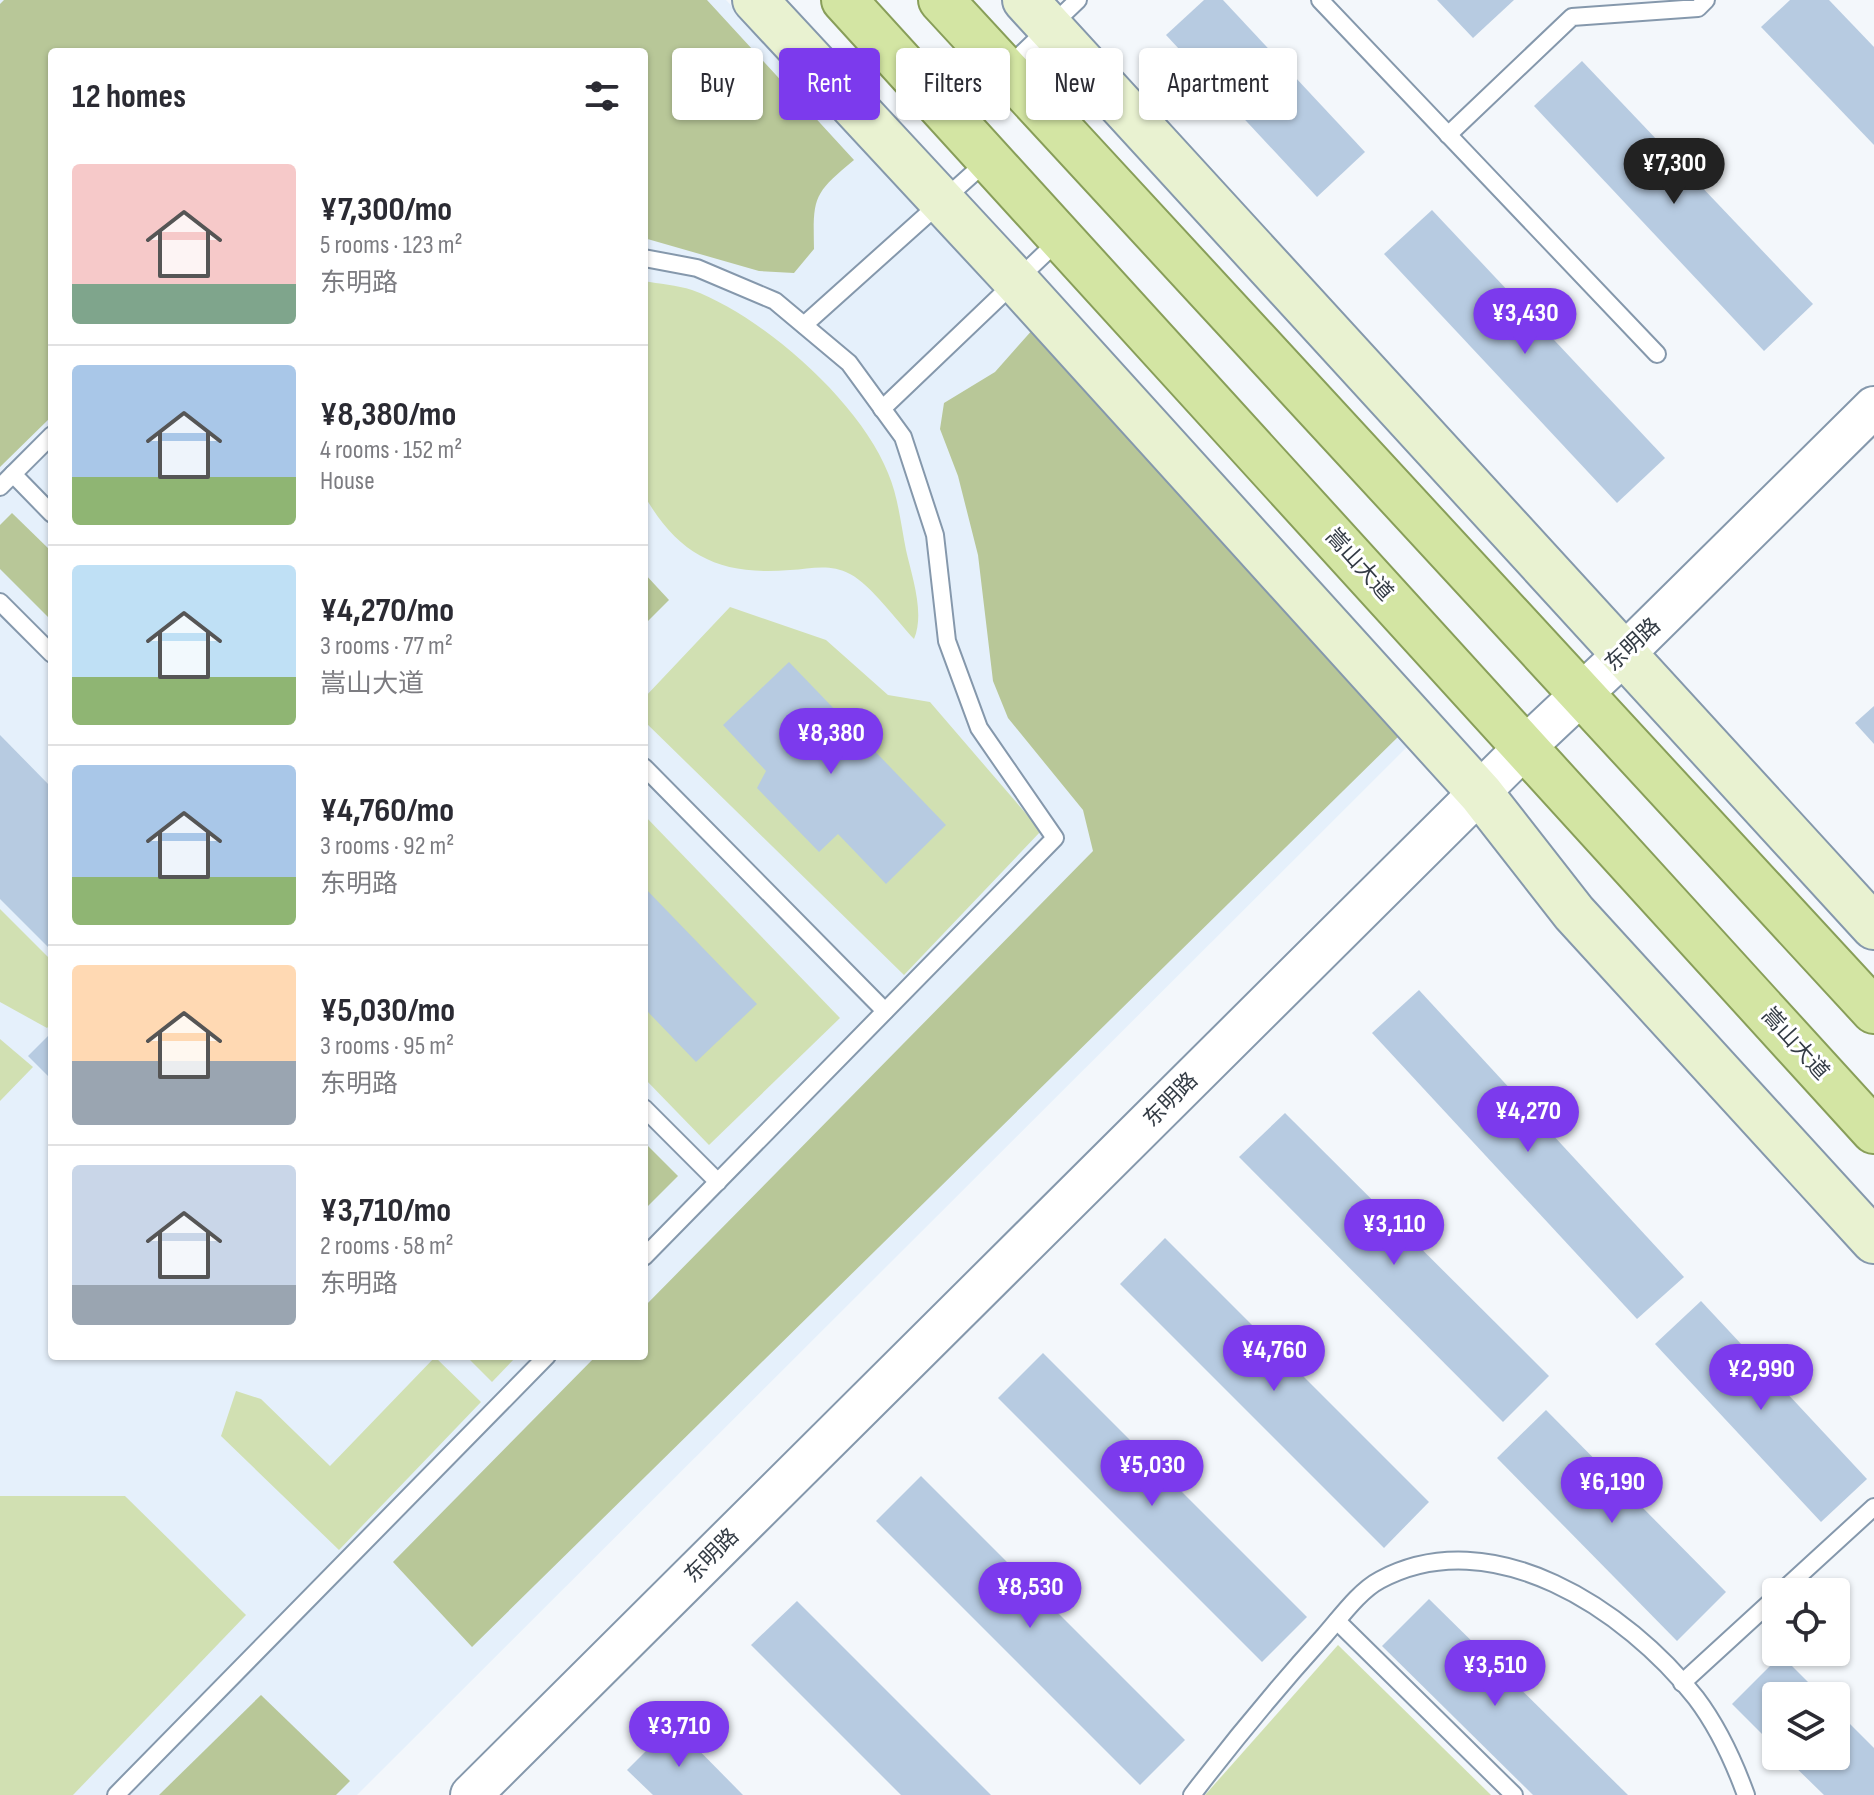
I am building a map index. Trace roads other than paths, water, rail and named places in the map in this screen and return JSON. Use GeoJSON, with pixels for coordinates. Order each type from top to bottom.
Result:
{"type":"FeatureCollection","features":[{"type":"Feature","properties":{"kind":"main road"},"geometry":{"type":"LineString","coordinates":[[755,0],[1016,281],[1481,794],[1574,913],[1874,1241]]}},
{"type":"Feature","properties":{"kind":"main road","name":"嵩山大道"},"geometry":{"type":"LineString","coordinates":[[844,0],[1874,1131]]}},
{"type":"Feature","properties":{"kind":"main road"},"geometry":{"type":"LineString","coordinates":[[941,0],[986,48]]}},
{"type":"Feature","properties":{"kind":"main road"},"geometry":{"type":"LineString","coordinates":[[1051,9],[1624,654],[1874,927]]}},
{"type":"Feature","properties":{"kind":"main road"},"geometry":{"type":"LineString","coordinates":[[1010,74],[1874,1011]]}},
{"type":"Feature","properties":{"kind":"street","name":"东明路"},"geometry":{"type":"LineString","coordinates":[[471,1795],[1525,747],[1624,654],[1874,407]]}},
{"type":"Feature","properties":{"kind":"lane"},"geometry":{"type":"LineString","coordinates":[[1320,0],[1657,354]]}},
{"type":"Feature","properties":{"kind":"lane"},"geometry":{"type":"LineString","coordinates":[[1448,135],[1572,17],[1698,8],[1706,0]]}},
{"type":"Feature","properties":{"kind":"lane"},"geometry":{"type":"LineString","coordinates":[[1010,62],[1051,9]]}},
{"type":"Feature","properties":{"kind":"lane"},"geometry":{"type":"LineString","coordinates":[[804,325],[989,159]]}},
{"type":"Feature","properties":{"kind":"lane"},"geometry":{"type":"LineString","coordinates":[[882,409],[1061,238]]}},
{"type":"Feature","properties":{"kind":"lane"},"geometry":{"type":"LineString","coordinates":[[648,259],[710,273],[775,301],[849,363],[903,437],[935,535],[947,641],[979,728],[1055,838],[718,1182],[648,1248]]}},
{"type":"Feature","properties":{"kind":"lane"},"geometry":{"type":"LineString","coordinates":[[0,487],[48,439]]}},
{"type":"Feature","properties":{"kind":"lane"},"geometry":{"type":"LineString","coordinates":[[13,474],[48,510]]}},
{"type":"Feature","properties":{"kind":"lane"},"geometry":{"type":"LineString","coordinates":[[0,602],[48,650]]}},
{"type":"Feature","properties":{"kind":"lane"},"geometry":{"type":"LineString","coordinates":[[648,771],[885,1011]]}},
{"type":"Feature","properties":{"kind":"lane"},"geometry":{"type":"LineString","coordinates":[[648,1112],[718,1182]]}},
{"type":"Feature","properties":{"kind":"lane"},"geometry":{"type":"LineString","coordinates":[[116,1795],[543,1360]]}},
{"type":"Feature","properties":{"kind":"lane"},"geometry":{"type":"LineString","coordinates":[[1796,1578],[1874,1507]]}},
{"type":"Feature","properties":{"kind":"lane"},"geometry":{"type":"LineString","coordinates":[[1192,1795],[1238,1736],[1337,1621],[1377,1581],[1427,1561],[1487,1564],[1542,1577],[1610,1614],[1656,1655],[1697,1700],[1733,1759],[1746,1795]]}},
{"type":"Feature","properties":{"kind":"lane"},"geometry":{"type":"LineString","coordinates":[[1682,1683],[1762,1610]]}},
{"type":"Feature","properties":{"kind":"lane"},"geometry":{"type":"LineString","coordinates":[[1337,1621],[1514,1795]]}}]}
